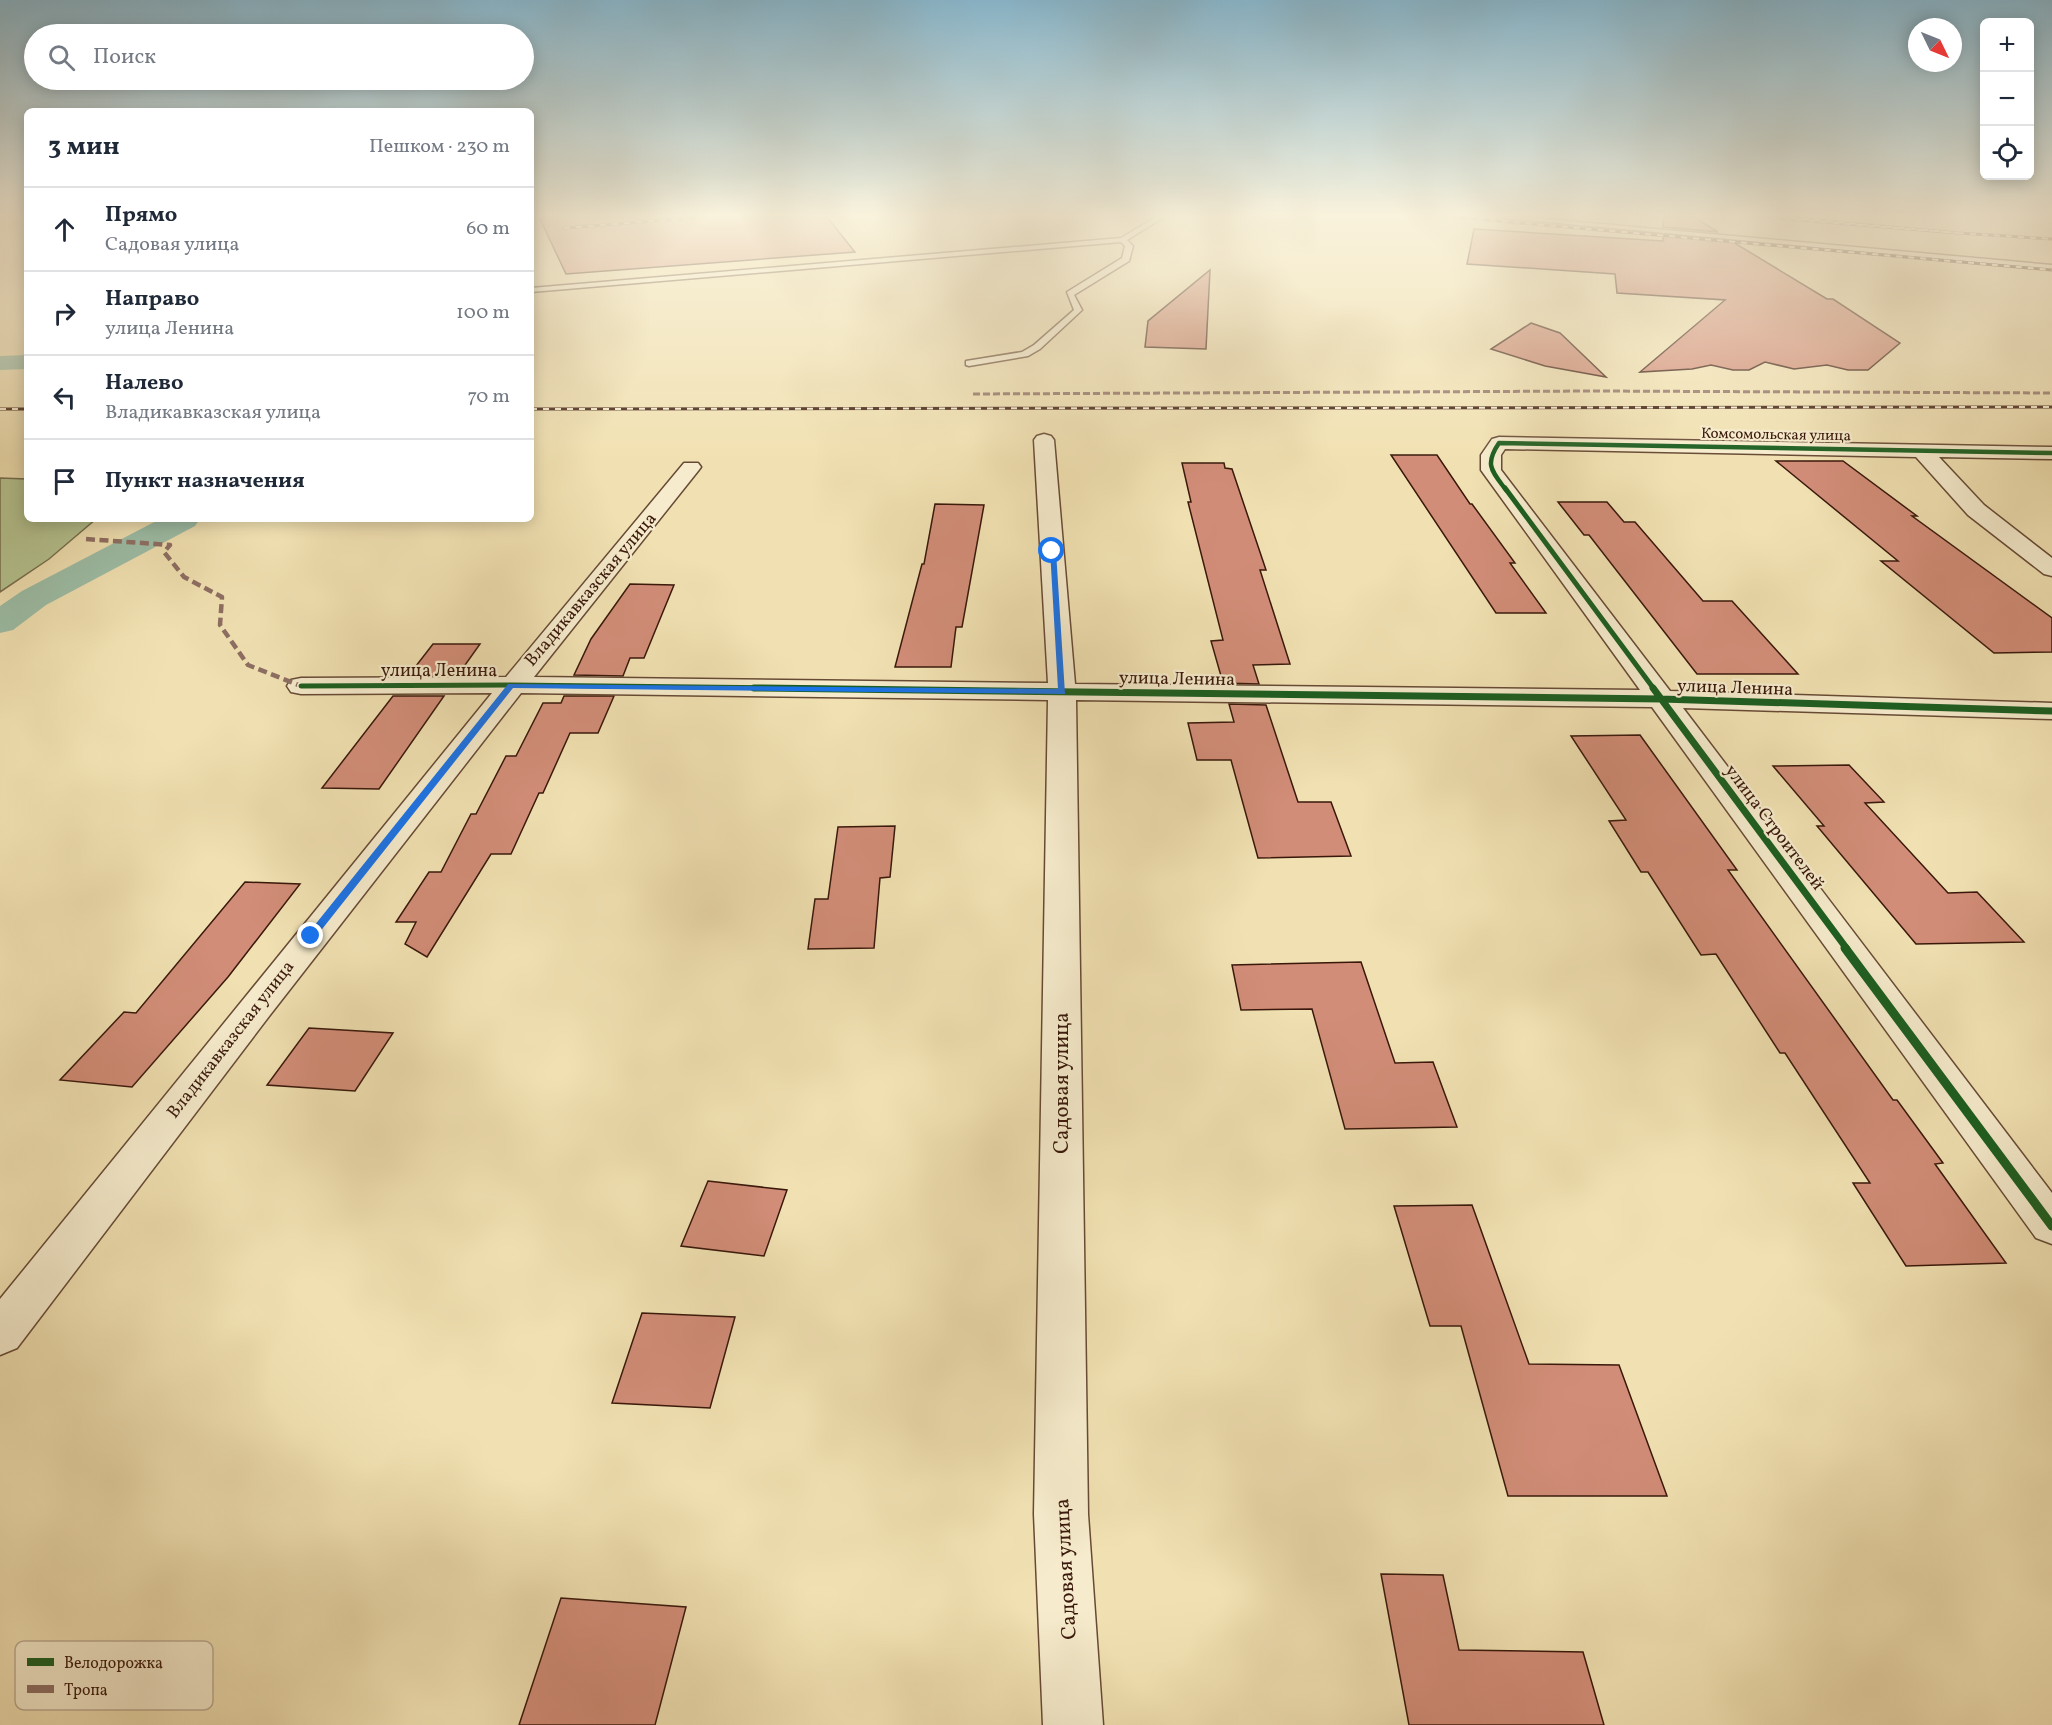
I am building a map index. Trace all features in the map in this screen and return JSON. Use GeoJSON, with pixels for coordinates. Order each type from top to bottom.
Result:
{"type":"FeatureCollection","features":[{"type":"Feature","properties":{"kind":"street","name":"Садовая улица"},"geometry":{"type":"LineString","coordinates":[[1044,441],[1062,692],[1061,1514],[1073,1725]]}},
{"type":"Feature","properties":{"kind":"street","name":"Комсомольская улица"},"geometry":{"type":"LineString","coordinates":[[1499,443],[2052,453]]}},
{"type":"Feature","properties":{"kind":"street","name":"улица Строителей"},"geometry":{"type":"LineString","coordinates":[[1499,443],[1491,455],[1491,470],[2052,1226]]}},
{"type":"Feature","properties":{"kind":"street"},"geometry":{"type":"LineString","coordinates":[[1922,451],[1976,510],[2052,569]]}},
{"type":"Feature","properties":{"kind":"street","name":"Владикавказская улица"},"geometry":{"type":"LineString","coordinates":[[0,1334],[311,936],[511,685],[691,467]]}},
{"type":"Feature","properties":{"kind":"street","name":"улица Ленина"},"geometry":{"type":"LineString","coordinates":[[301,686],[511,685],[1661,699],[2052,711]]}},
{"type":"Feature","properties":{"kind":"lane"},"geometry":{"type":"LineString","coordinates":[[969,363],[1025,354],[1037,347],[1078,310],[1072,298]]}},
{"type":"Feature","properties":{"kind":"green space"},"geometry":{"type":"Polygon","coordinates":[[[0,478],[24,479],[24,522],[92,522],[49,559],[0,592],[0,478]]]}},
{"type":"Feature","properties":{"kind":"building"},"geometry":{"type":"Polygon","coordinates":[[[1177,298],[1209,298],[1206,349],[1145,347],[1148,321],[1177,298]]]}},
{"type":"Feature","properties":{"kind":"building"},"geometry":{"type":"Polygon","coordinates":[[[1686,298],[1833,299],[1900,343],[1868,370],[1848,370],[1827,365],[1794,369],[1765,362],[1749,370],[1733,370],[1711,365],[1692,369],[1640,372],[1725,300],[1686,298]]]}},
{"type":"Feature","properties":{"kind":"building"},"geometry":{"type":"Polygon","coordinates":[[[1531,323],[1560,333],[1606,377],[1545,366],[1491,349],[1531,323]]]}},
{"type":"Feature","properties":{"kind":"building"},"geometry":{"type":"Polygon","coordinates":[[[1391,455],[1437,455],[1470,504],[1515,563],[1510,563],[1546,613],[1496,613],[1391,455]]]}},
{"type":"Feature","properties":{"kind":"building"},"geometry":{"type":"Polygon","coordinates":[[[1776,461],[1843,461],[1917,516],[1912,516],[2052,618],[2052,652],[1994,653],[1881,561],[1898,561],[1776,461]]]}},
{"type":"Feature","properties":{"kind":"building"},"geometry":{"type":"Polygon","coordinates":[[[1182,463],[1224,463],[1225,468],[1232,469],[1266,570],[1260,570],[1290,664],[1253,665],[1259,684],[1223,683],[1211,641],[1223,640],[1188,502],[1191,502],[1182,463]]]}},
{"type":"Feature","properties":{"kind":"building"},"geometry":{"type":"Polygon","coordinates":[[[1558,502],[1607,502],[1624,522],[1635,522],[1703,601],[1732,601],[1798,674],[1697,674],[1589,535],[1584,535],[1558,502]]]}},
{"type":"Feature","properties":{"kind":"building"},"geometry":{"type":"Polygon","coordinates":[[[935,504],[984,505],[962,627],[956,627],[951,667],[895,667],[922,564],[924,564],[935,504]]]}},
{"type":"Feature","properties":{"kind":"building"},"geometry":{"type":"Polygon","coordinates":[[[630,584],[674,585],[644,658],[630,658],[623,676],[574,675],[591,639],[630,584]]]}},
{"type":"Feature","properties":{"kind":"building"},"geometry":{"type":"Polygon","coordinates":[[[433,644],[480,644],[458,675],[409,675],[433,644]]]}},
{"type":"Feature","properties":{"kind":"building"},"geometry":{"type":"Polygon","coordinates":[[[393,696],[444,696],[379,789],[322,788],[393,696]]]}},
{"type":"Feature","properties":{"kind":"building"},"geometry":{"type":"Polygon","coordinates":[[[564,696],[614,696],[598,733],[570,733],[543,793],[539,793],[511,854],[491,854],[427,957],[405,944],[416,922],[396,922],[429,872],[441,872],[471,814],[476,814],[506,756],[516,756],[543,703],[561,703],[564,696]]]}},
{"type":"Feature","properties":{"kind":"building"},"geometry":{"type":"Polygon","coordinates":[[[1229,704],[1266,705],[1298,802],[1331,802],[1351,856],[1258,858],[1231,760],[1197,760],[1188,723],[1234,722],[1229,704]]]}},
{"type":"Feature","properties":{"kind":"building"},"geometry":{"type":"Polygon","coordinates":[[[1640,735],[1737,870],[1728,870],[1893,1100],[1897,1100],[1943,1163],[1935,1164],[2006,1263],[1906,1266],[1853,1183],[1870,1183],[1785,1053],[1780,1053],[1716,954],[1701,955],[1648,872],[1641,872],[1609,821],[1626,820],[1571,736],[1640,735]]]}},
{"type":"Feature","properties":{"kind":"building"},"geometry":{"type":"Polygon","coordinates":[[[1849,765],[1884,802],[1865,803],[1948,893],[1977,892],[2024,942],[1916,944],[1817,826],[1824,826],[1773,766],[1849,765]]]}},
{"type":"Feature","properties":{"kind":"building"},"geometry":{"type":"Polygon","coordinates":[[[895,826],[890,877],[880,878],[874,948],[808,949],[815,899],[828,899],[838,827],[895,826]]]}},
{"type":"Feature","properties":{"kind":"building"},"geometry":{"type":"Polygon","coordinates":[[[245,882],[300,884],[228,977],[132,1087],[60,1080],[124,1012],[136,1013],[245,882]]]}},
{"type":"Feature","properties":{"kind":"building"},"geometry":{"type":"Polygon","coordinates":[[[1361,962],[1395,1063],[1433,1062],[1457,1127],[1345,1129],[1312,1009],[1241,1010],[1232,965],[1361,962]]]}},
{"type":"Feature","properties":{"kind":"building"},"geometry":{"type":"Polygon","coordinates":[[[309,1028],[393,1033],[355,1091],[267,1085],[309,1028]]]}},
{"type":"Feature","properties":{"kind":"building"},"geometry":{"type":"Polygon","coordinates":[[[708,1181],[787,1190],[764,1256],[681,1246],[708,1181]]]}},
{"type":"Feature","properties":{"kind":"building"},"geometry":{"type":"Polygon","coordinates":[[[1472,1205],[1529,1364],[1619,1365],[1667,1496],[1508,1496],[1461,1326],[1430,1326],[1394,1206],[1472,1205]]]}},
{"type":"Feature","properties":{"kind":"building"},"geometry":{"type":"Polygon","coordinates":[[[642,1313],[735,1317],[710,1408],[612,1403],[642,1313]]]}},
{"type":"Feature","properties":{"kind":"building"},"geometry":{"type":"Polygon","coordinates":[[[1381,1574],[1443,1575],[1459,1650],[1583,1652],[1604,1725],[1409,1725],[1381,1574]]]}},
{"type":"Feature","properties":{"kind":"building"},"geometry":{"type":"Polygon","coordinates":[[[561,1598],[686,1607],[655,1725],[519,1725],[561,1598]]]}},
{"type":"Feature","properties":{"kind":"waterway"},"geometry":{"type":"LineString","coordinates":[[0,363],[24,362]]}},
{"type":"Feature","properties":{"kind":"waterway"},"geometry":{"type":"LineString","coordinates":[[0,622],[34,598],[178,522]]}},
{"type":"Feature","properties":{"kind":"railway"},"geometry":{"type":"LineString","coordinates":[[534,409],[2052,407]]}},
{"type":"Feature","properties":{"kind":"railway"},"geometry":{"type":"LineString","coordinates":[[0,409],[24,409]]}},
{"type":"Feature","properties":{"kind":"marked path"},"geometry":{"type":"LineString","coordinates":[[973,394],[1595,391],[2052,393]]}},
{"type":"Feature","properties":{"kind":"marked path"},"geometry":{"type":"LineString","coordinates":[[86,539],[170,545],[164,552],[184,577],[222,597],[220,625],[248,665],[301,686]]}},
{"type":"Feature","properties":{"kind":"cycle path"},"geometry":{"type":"LineString","coordinates":[[2052,453],[1499,443],[1491,455],[1491,470],[2052,1226]]}},
{"type":"Feature","properties":{"kind":"cycle path"},"geometry":{"type":"LineString","coordinates":[[301,686],[511,685],[1661,699],[2052,711]]}},
{"type":"Feature","properties":{"kind":"route"},"geometry":{"type":"LineString","coordinates":[[311,936],[511,685],[1062,692],[1052,551]]}}]}
